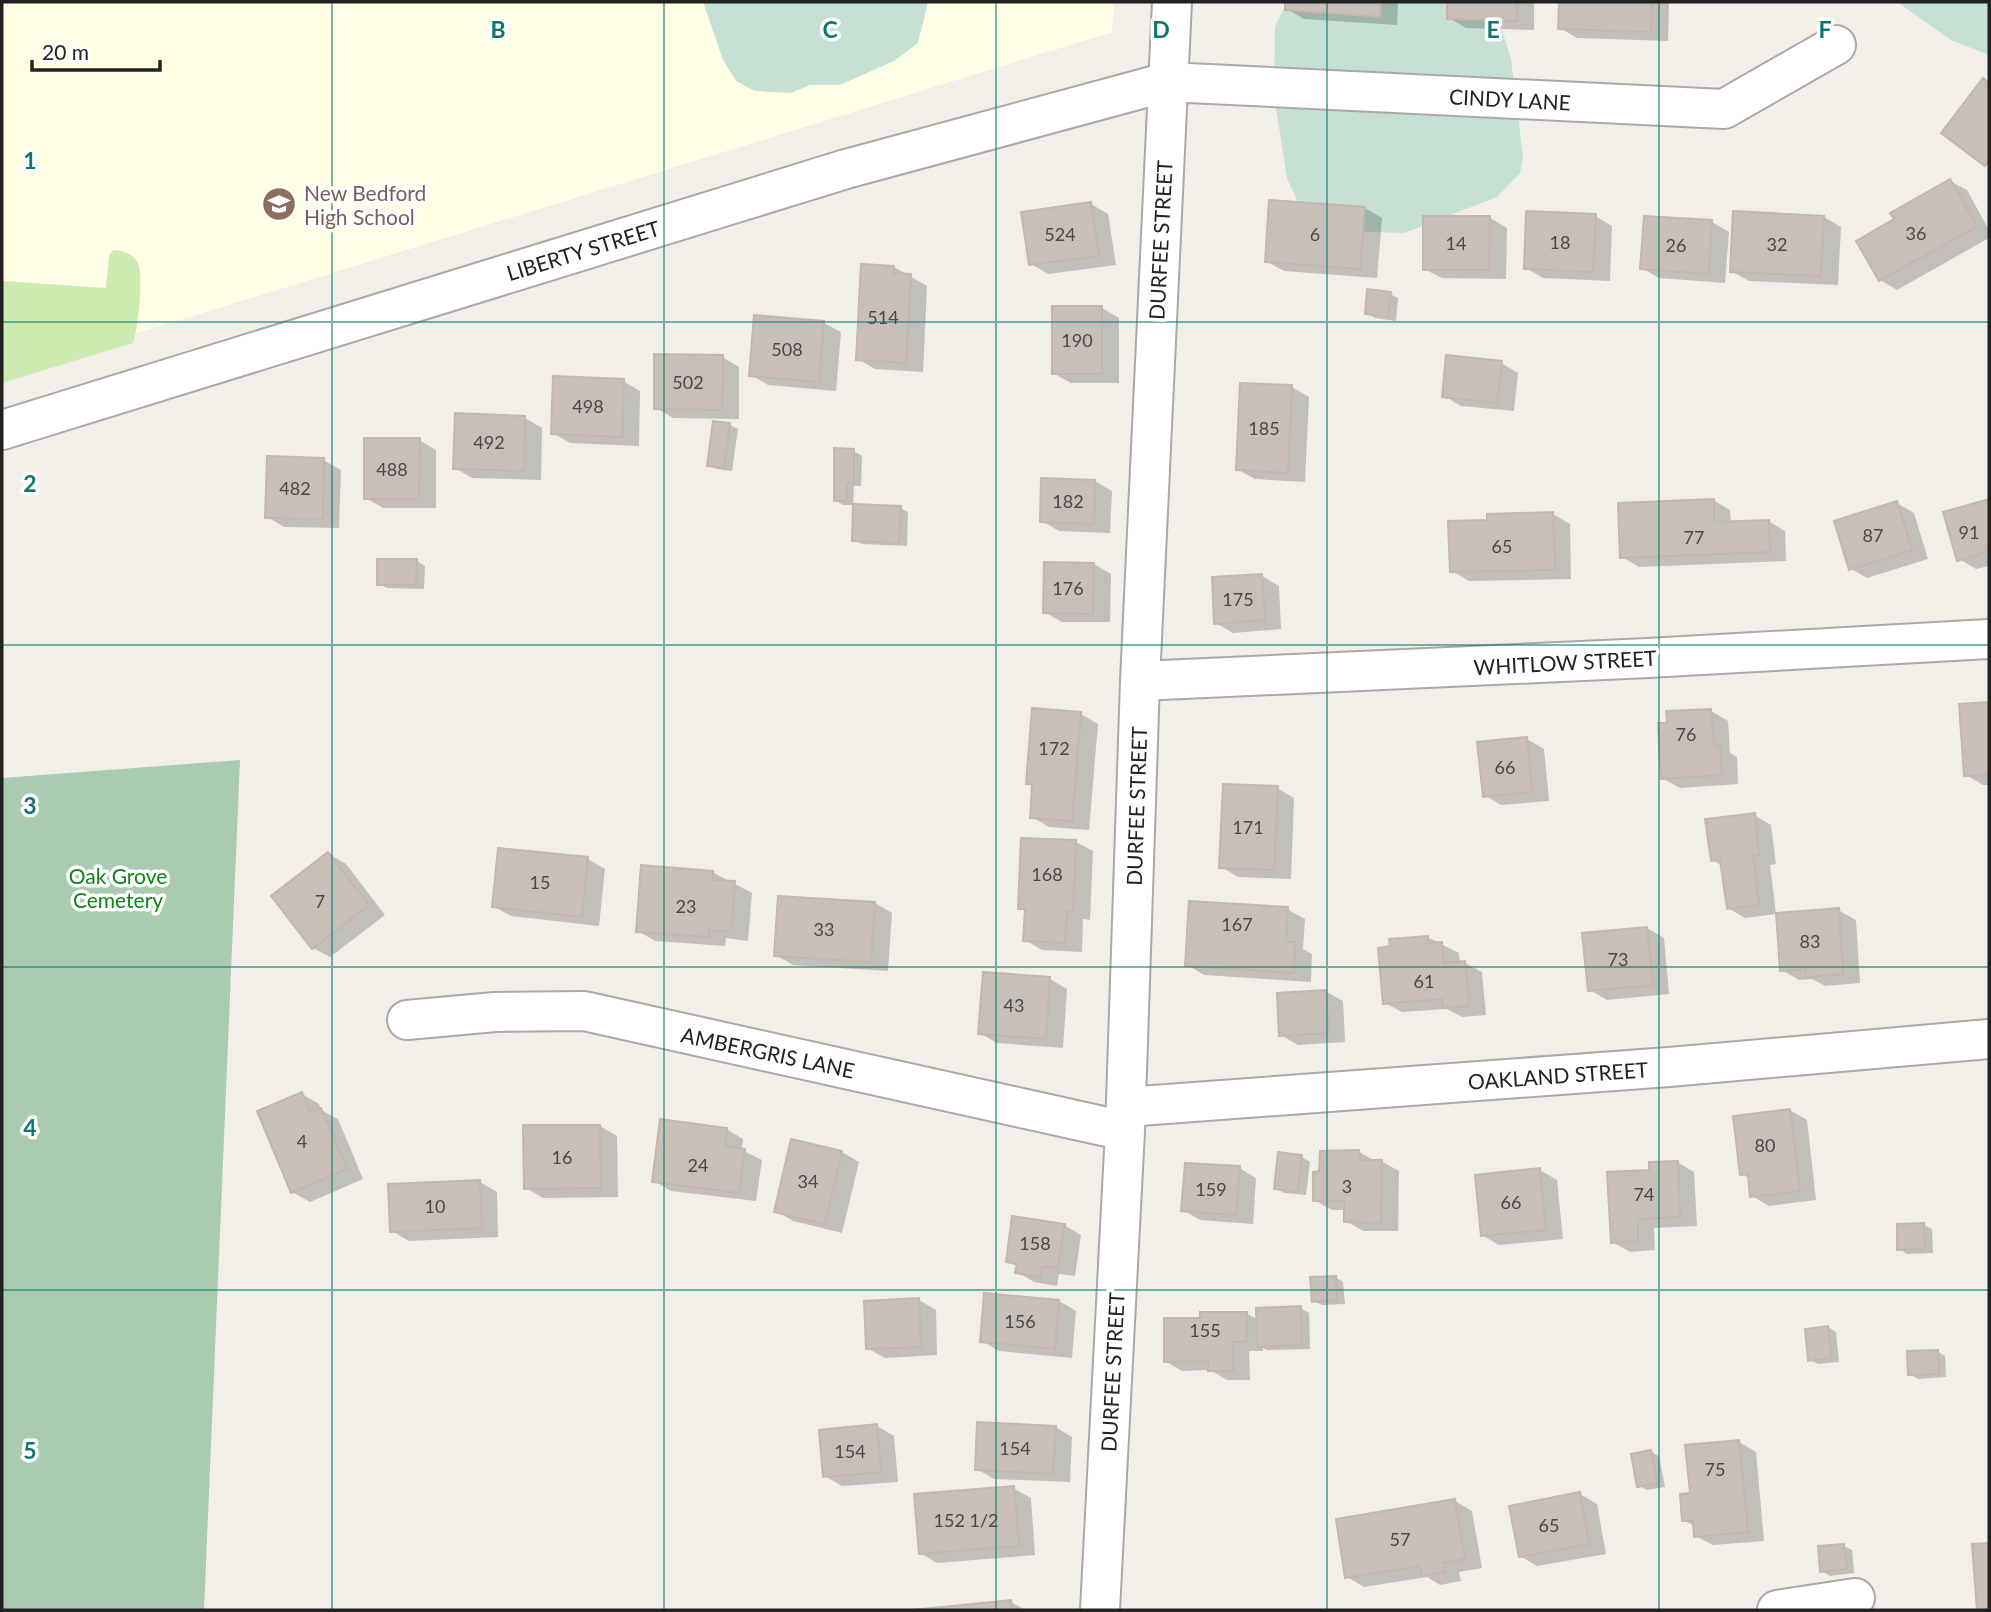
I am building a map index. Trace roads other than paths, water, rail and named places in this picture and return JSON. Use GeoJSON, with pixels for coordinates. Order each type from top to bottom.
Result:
{"type":"FeatureCollection","features":[{"type":"Feature","properties":{"kind":"street","name":"DURFEE STREET"},"geometry":{"type":"LineString","coordinates":[[1100,1610],[1126,1119],[1140,681],[1172,2]]}},
{"type":"Feature","properties":{"kind":"street","name":"CINDY LANE"},"geometry":{"type":"LineString","coordinates":[[1167,82],[1724,109],[1836,46]]}},
{"type":"Feature","properties":{"kind":"street","name":"LIBERTY STREET"},"geometry":{"type":"LineString","coordinates":[[2,430],[846,169],[1167,82]]}},
{"type":"Feature","properties":{"kind":"street","name":"WHITLOW STREET"},"geometry":{"type":"LineString","coordinates":[[1140,681],[1634,659],[1989,639]]}},
{"type":"Feature","properties":{"kind":"street","name":"AMBERGRIS LANE"},"geometry":{"type":"LineString","coordinates":[[407,1020],[495,1012],[584,1011],[1126,1119]]}},
{"type":"Feature","properties":{"kind":"street","name":"OAKLAND STREET"},"geometry":{"type":"LineString","coordinates":[[1126,1119],[1989,1039]]}},
{"type":"Feature","properties":{"kind":"street"},"geometry":{"type":"LineString","coordinates":[[1777,1610],[1855,1598]]}},
{"type":"Feature","properties":{"kind":"place","name":"New Bedford High School"},"geometry":{"type":"Point","coordinates":[279,204]}},
{"type":"Feature","properties":{"kind":"park label","name":"Oak Grove Cemetery"},"geometry":{"type":"Point","coordinates":[118,887]}}]}
